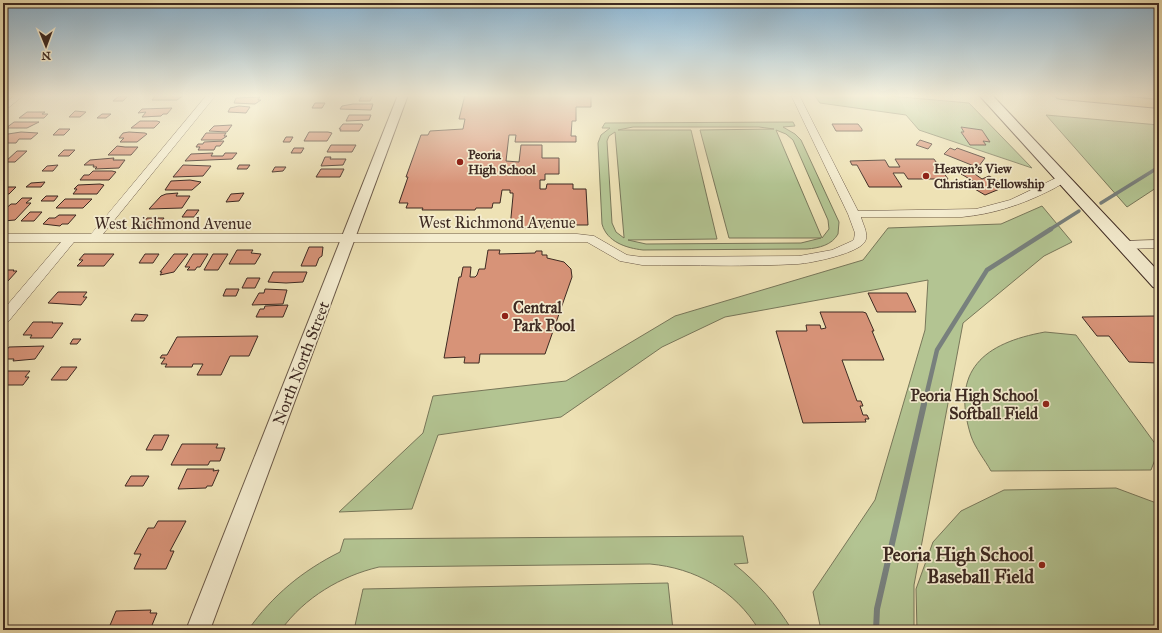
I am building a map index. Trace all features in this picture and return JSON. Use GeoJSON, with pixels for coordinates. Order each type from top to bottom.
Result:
{"type":"FeatureCollection","features":[{"type":"Feature","properties":{"kind":"main road"},"geometry":{"type":"LineString","coordinates":[[1012,125],[1159,283]]}},
{"type":"Feature","properties":{"kind":"street"},"geometry":{"type":"LineString","coordinates":[[93,239],[188,125]]}},
{"type":"Feature","properties":{"kind":"street","name":"North North Street"},"geometry":{"type":"LineString","coordinates":[[198,630],[392,125]]}},
{"type":"Feature","properties":{"kind":"street"},"geometry":{"type":"LineString","coordinates":[[809,125],[854,214],[980,213],[1013,204],[1062,179]]}},
{"type":"Feature","properties":{"kind":"street","name":"West Richmond Avenue"},"geometry":{"type":"LineString","coordinates":[[3,238],[577,238],[594,241],[624,258],[642,261],[793,260],[822,257],[856,244],[861,237],[854,214]]}},
{"type":"Feature","properties":{"kind":"street"},"geometry":{"type":"LineString","coordinates":[[3,319],[70,239]]}},
{"type":"Feature","properties":{"kind":"street"},"geometry":{"type":"LineString","coordinates":[[1125,245],[1159,244]]}},
{"type":"Feature","properties":{"kind":"green space"},"geometry":{"type":"Polygon","coordinates":[[[604,125],[794,125],[795,126],[783,127],[795,134],[801,140],[839,222],[838,234],[832,241],[825,245],[807,249],[643,250],[624,246],[613,240],[608,235],[602,224],[598,143],[601,135],[610,128],[602,128],[604,125]],[[633,127],[618,130],[691,130],[717,239],[628,240],[646,244],[801,243],[821,238],[729,238],[700,130],[774,129],[759,127],[633,127]],[[776,130],[822,238],[829,229],[828,220],[793,140],[786,134],[776,130]],[[615,132],[609,136],[607,141],[612,223],[616,232],[624,238],[615,132]]]}},
{"type":"Feature","properties":{"kind":"green space"},"geometry":{"type":"Polygon","coordinates":[[[914,125],[990,125],[1032,168],[919,130],[914,125]]]}},
{"type":"Feature","properties":{"kind":"green space"},"geometry":{"type":"Polygon","coordinates":[[[1054,125],[1159,125],[1159,186],[1127,207],[1054,125]]]}},
{"type":"Feature","properties":{"kind":"green space"},"geometry":{"type":"Polygon","coordinates":[[[1042,206],[1072,242],[1044,256],[963,323],[914,585],[914,630],[821,630],[813,592],[875,500],[925,330],[928,280],[725,317],[662,347],[561,417],[438,435],[412,509],[339,512],[423,433],[433,396],[566,381],[675,316],[863,260],[888,228],[1001,224],[1042,206]]]}},
{"type":"Feature","properties":{"kind":"green space","name":"Peoria High School Softball Field"},"geometry":{"type":"Polygon","coordinates":[[[1045,332],[1076,335],[1159,449],[1151,470],[991,471],[971,436],[966,413],[965,393],[969,377],[977,363],[989,352],[1023,337],[1045,332]]]}},
{"type":"Feature","properties":{"kind":"green space","name":"Peoria High School Baseball Field"},"geometry":{"type":"Polygon","coordinates":[[[1116,488],[1159,504],[1159,630],[917,630],[916,589],[933,542],[961,511],[1004,490],[1116,488]]]}},
{"type":"Feature","properties":{"kind":"green space"},"geometry":{"type":"Polygon","coordinates":[[[743,536],[748,563],[734,564],[766,594],[780,611],[792,630],[759,630],[738,603],[712,584],[683,570],[650,564],[379,567],[351,576],[325,590],[301,608],[281,630],[248,630],[278,595],[289,585],[313,567],[340,552],[344,539],[743,536]]]}},
{"type":"Feature","properties":{"kind":"green space"},"geometry":{"type":"Polygon","coordinates":[[[668,583],[673,630],[354,630],[363,589],[668,583]]]}},
{"type":"Feature","properties":{"kind":"building"},"geometry":{"type":"Polygon","coordinates":[[[11,125],[34,125],[27,128],[6,128],[11,125]]]}},
{"type":"Feature","properties":{"kind":"building"},"geometry":{"type":"Polygon","coordinates":[[[135,125],[157,125],[154,128],[131,128],[135,125]]]}},
{"type":"Feature","properties":{"kind":"building"},"geometry":{"type":"Polygon","coordinates":[[[232,125],[227,132],[209,131],[214,126],[232,125]]]}},
{"type":"Feature","properties":{"kind":"building"},"geometry":{"type":"Polygon","coordinates":[[[343,125],[363,125],[359,131],[340,131],[341,129],[339,129],[343,125]]]}},
{"type":"Feature","properties":{"kind":"building","name":"Peoria High School"},"geometry":{"type":"Polygon","coordinates":[[[464,125],[572,125],[571,136],[576,136],[576,142],[515,142],[516,135],[509,135],[506,161],[519,162],[521,145],[542,145],[542,158],[559,158],[559,174],[545,174],[545,180],[540,180],[540,189],[546,189],[547,184],[573,184],[573,189],[586,189],[588,225],[573,225],[573,228],[510,228],[513,193],[510,193],[510,190],[502,190],[500,203],[493,203],[492,208],[476,208],[475,210],[422,210],[423,208],[406,208],[408,203],[399,203],[408,177],[406,177],[421,135],[428,135],[430,131],[463,129],[464,125]]]}},
{"type":"Feature","properties":{"kind":"building"},"geometry":{"type":"Polygon","coordinates":[[[832,125],[858,125],[862,129],[862,131],[836,131],[832,125]]]}},
{"type":"Feature","properties":{"kind":"building"},"geometry":{"type":"Polygon","coordinates":[[[961,127],[982,130],[990,142],[983,141],[986,145],[970,145],[961,132],[964,132],[961,127]]]}},
{"type":"Feature","properties":{"kind":"building"},"geometry":{"type":"Polygon","coordinates":[[[59,129],[70,129],[64,135],[53,135],[59,129]]]}},
{"type":"Feature","properties":{"kind":"building"},"geometry":{"type":"Polygon","coordinates":[[[21,132],[38,133],[31,139],[19,139],[16,143],[5,143],[7,141],[3,141],[3,137],[8,134],[21,132]]]}},
{"type":"Feature","properties":{"kind":"building"},"geometry":{"type":"Polygon","coordinates":[[[129,132],[147,134],[137,142],[120,142],[124,138],[119,138],[123,133],[129,132]]]}},
{"type":"Feature","properties":{"kind":"building"},"geometry":{"type":"Polygon","coordinates":[[[309,132],[332,133],[327,141],[304,141],[309,132]]]}},
{"type":"Feature","properties":{"kind":"building"},"geometry":{"type":"Polygon","coordinates":[[[206,133],[226,133],[224,136],[227,136],[221,140],[201,140],[206,133]]]}},
{"type":"Feature","properties":{"kind":"building"},"geometry":{"type":"Polygon","coordinates":[[[286,137],[293,137],[290,142],[283,142],[286,137]]]}},
{"type":"Feature","properties":{"kind":"building"},"geometry":{"type":"Polygon","coordinates":[[[920,140],[932,144],[928,149],[916,145],[920,140]]]}},
{"type":"Feature","properties":{"kind":"building"},"geometry":{"type":"Polygon","coordinates":[[[224,141],[220,146],[216,146],[214,150],[198,150],[200,147],[196,147],[198,144],[203,144],[204,142],[224,141]]]}},
{"type":"Feature","properties":{"kind":"building"},"geometry":{"type":"Polygon","coordinates":[[[331,145],[356,145],[352,152],[327,152],[331,145]]]}},
{"type":"Feature","properties":{"kind":"building"},"geometry":{"type":"Polygon","coordinates":[[[117,146],[138,147],[131,155],[108,155],[117,146]]]}},
{"type":"Feature","properties":{"kind":"building"},"geometry":{"type":"Polygon","coordinates":[[[294,148],[304,148],[301,153],[291,153],[294,148]]]}},
{"type":"Feature","properties":{"kind":"building"},"geometry":{"type":"Polygon","coordinates":[[[950,148],[955,150],[957,148],[985,158],[979,166],[974,166],[944,154],[950,148]]]}},
{"type":"Feature","properties":{"kind":"building"},"geometry":{"type":"Polygon","coordinates":[[[64,150],[75,150],[69,156],[58,156],[64,150]]]}},
{"type":"Feature","properties":{"kind":"building"},"geometry":{"type":"Polygon","coordinates":[[[17,151],[27,151],[15,162],[5,162],[17,151]]]}},
{"type":"Feature","properties":{"kind":"building"},"geometry":{"type":"Polygon","coordinates":[[[213,153],[211,156],[223,156],[225,153],[237,153],[232,159],[185,161],[191,154],[213,153]]]}},
{"type":"Feature","properties":{"kind":"building"},"geometry":{"type":"Polygon","coordinates":[[[325,157],[331,157],[330,159],[346,159],[343,165],[321,166],[325,157]]]}},
{"type":"Feature","properties":{"kind":"building"},"geometry":{"type":"Polygon","coordinates":[[[114,158],[113,160],[125,160],[119,168],[95,169],[97,167],[93,167],[94,165],[84,165],[90,160],[114,158]]]}},
{"type":"Feature","properties":{"kind":"building","name":"Heaven's View Christian Fellowship"},"geometry":{"type":"Polygon","coordinates":[[[895,159],[934,159],[948,179],[908,179],[904,173],[893,173],[902,187],[869,187],[857,165],[852,165],[850,161],[885,160],[889,167],[900,167],[895,159]]]}},
{"type":"Feature","properties":{"kind":"building"},"geometry":{"type":"Polygon","coordinates":[[[58,165],[53,171],[42,171],[47,166],[58,165]]]}},
{"type":"Feature","properties":{"kind":"building"},"geometry":{"type":"Polygon","coordinates":[[[183,165],[211,166],[203,176],[173,177],[183,165]]]}},
{"type":"Feature","properties":{"kind":"building"},"geometry":{"type":"Polygon","coordinates":[[[239,165],[250,165],[247,169],[237,169],[239,165]]]}},
{"type":"Feature","properties":{"kind":"building"},"geometry":{"type":"Polygon","coordinates":[[[275,167],[286,167],[283,171],[272,172],[275,167]]]}},
{"type":"Feature","properties":{"kind":"building"},"geometry":{"type":"Polygon","coordinates":[[[321,169],[344,169],[340,177],[316,177],[321,169]]]}},
{"type":"Feature","properties":{"kind":"building"},"geometry":{"type":"Polygon","coordinates":[[[969,170],[982,179],[989,176],[1007,186],[985,195],[968,185],[975,182],[961,174],[969,170]]]}},
{"type":"Feature","properties":{"kind":"building"},"geometry":{"type":"Polygon","coordinates":[[[93,171],[116,172],[109,180],[80,180],[84,175],[89,175],[93,171]]]}},
{"type":"Feature","properties":{"kind":"building"},"geometry":{"type":"Polygon","coordinates":[[[190,180],[201,182],[192,190],[165,190],[171,181],[190,180]]]}},
{"type":"Feature","properties":{"kind":"building"},"geometry":{"type":"Polygon","coordinates":[[[45,182],[41,187],[26,187],[31,183],[45,182]]]}},
{"type":"Feature","properties":{"kind":"building"},"geometry":{"type":"Polygon","coordinates":[[[78,185],[104,185],[97,194],[73,194],[77,189],[74,189],[78,185]]]}},
{"type":"Feature","properties":{"kind":"building"},"geometry":{"type":"Polygon","coordinates":[[[8,187],[16,187],[9,194],[3,194],[8,187]]]}},
{"type":"Feature","properties":{"kind":"building"},"geometry":{"type":"Polygon","coordinates":[[[178,193],[176,196],[190,196],[182,208],[149,209],[161,196],[178,193]]]}},
{"type":"Feature","properties":{"kind":"building"},"geometry":{"type":"Polygon","coordinates":[[[244,193],[239,201],[226,202],[231,194],[244,193]]]}},
{"type":"Feature","properties":{"kind":"building"},"geometry":{"type":"Polygon","coordinates":[[[46,196],[58,196],[54,201],[41,201],[46,196]]]}},
{"type":"Feature","properties":{"kind":"building"},"geometry":{"type":"Polygon","coordinates":[[[22,198],[32,198],[26,203],[31,203],[15,220],[3,221],[3,211],[11,204],[16,204],[22,198]]]}},
{"type":"Feature","properties":{"kind":"building"},"geometry":{"type":"Polygon","coordinates":[[[65,199],[92,199],[83,208],[56,208],[65,199]]]}},
{"type":"Feature","properties":{"kind":"building"},"geometry":{"type":"Polygon","coordinates":[[[187,210],[199,210],[194,217],[182,217],[187,210]]]}},
{"type":"Feature","properties":{"kind":"building"},"geometry":{"type":"Polygon","coordinates":[[[30,212],[42,212],[34,221],[21,221],[30,212]]]}},
{"type":"Feature","properties":{"kind":"building"},"geometry":{"type":"Polygon","coordinates":[[[59,215],[76,215],[68,224],[62,224],[60,226],[43,224],[49,218],[55,218],[59,215]]]}},
{"type":"Feature","properties":{"kind":"building"},"geometry":{"type":"Polygon","coordinates":[[[147,218],[164,218],[158,227],[140,227],[147,218]]]}},
{"type":"Feature","properties":{"kind":"building"},"geometry":{"type":"Polygon","coordinates":[[[309,247],[323,247],[322,256],[319,258],[316,266],[301,266],[309,247]]]}},
{"type":"Feature","properties":{"kind":"building"},"geometry":{"type":"Polygon","coordinates":[[[237,250],[253,250],[251,253],[261,254],[255,264],[229,264],[237,250]]]}},
{"type":"Feature","properties":{"kind":"building","name":"Central Park Pool"},"geometry":{"type":"Polygon","coordinates":[[[488,250],[500,250],[499,254],[535,253],[536,251],[542,251],[542,255],[547,255],[547,258],[564,262],[571,269],[572,277],[545,354],[480,354],[479,363],[464,363],[465,357],[444,358],[459,277],[461,277],[463,267],[471,267],[470,277],[475,277],[479,269],[485,269],[488,250]]]}},
{"type":"Feature","properties":{"kind":"building"},"geometry":{"type":"Polygon","coordinates":[[[84,254],[114,254],[104,266],[77,266],[83,260],[79,260],[84,254]]]}},
{"type":"Feature","properties":{"kind":"building"},"geometry":{"type":"Polygon","coordinates":[[[145,254],[159,254],[153,263],[139,263],[145,254]]]}},
{"type":"Feature","properties":{"kind":"building"},"geometry":{"type":"Polygon","coordinates":[[[174,254],[188,254],[174,272],[160,275],[162,272],[160,272],[174,254]]]}},
{"type":"Feature","properties":{"kind":"building"},"geometry":{"type":"Polygon","coordinates":[[[193,254],[208,254],[200,267],[197,267],[195,270],[187,270],[190,267],[185,267],[193,254]]]}},
{"type":"Feature","properties":{"kind":"building"},"geometry":{"type":"Polygon","coordinates":[[[213,254],[228,254],[218,270],[204,270],[213,254]]]}},
{"type":"Feature","properties":{"kind":"building"},"geometry":{"type":"Polygon","coordinates":[[[3,270],[17,271],[8,281],[3,282],[3,270]]]}},
{"type":"Feature","properties":{"kind":"building"},"geometry":{"type":"Polygon","coordinates":[[[273,272],[307,272],[303,282],[268,282],[273,272]]]}},
{"type":"Feature","properties":{"kind":"building"},"geometry":{"type":"Polygon","coordinates":[[[247,278],[260,278],[255,288],[242,288],[247,278]]]}},
{"type":"Feature","properties":{"kind":"building"},"geometry":{"type":"Polygon","coordinates":[[[226,289],[239,289],[236,296],[223,296],[226,289]]]}},
{"type":"Feature","properties":{"kind":"building"},"geometry":{"type":"Polygon","coordinates":[[[265,289],[287,290],[283,304],[252,305],[259,293],[264,293],[265,289]]]}},
{"type":"Feature","properties":{"kind":"building"},"geometry":{"type":"Polygon","coordinates":[[[58,292],[87,292],[83,297],[87,297],[81,305],[48,303],[58,292]]]}},
{"type":"Feature","properties":{"kind":"building"},"geometry":{"type":"Polygon","coordinates":[[[868,293],[907,293],[916,312],[877,312],[868,293]]]}},
{"type":"Feature","properties":{"kind":"building"},"geometry":{"type":"Polygon","coordinates":[[[288,305],[283,317],[256,317],[260,309],[264,309],[265,306],[288,305]]]}},
{"type":"Feature","properties":{"kind":"building"},"geometry":{"type":"Polygon","coordinates":[[[820,312],[866,313],[874,331],[872,331],[884,360],[842,360],[857,401],[861,401],[863,406],[860,406],[863,415],[867,415],[869,419],[865,419],[866,422],[803,423],[776,331],[807,331],[806,325],[820,325],[821,329],[826,328],[820,312]]]}},
{"type":"Feature","properties":{"kind":"building"},"geometry":{"type":"Polygon","coordinates":[[[135,314],[148,315],[144,321],[131,321],[135,314]]]}},
{"type":"Feature","properties":{"kind":"building"},"geometry":{"type":"Polygon","coordinates":[[[1155,316],[1159,318],[1159,364],[1129,362],[1109,336],[1097,336],[1082,317],[1155,316]]]}},
{"type":"Feature","properties":{"kind":"building"},"geometry":{"type":"Polygon","coordinates":[[[33,322],[63,323],[52,338],[30,338],[32,335],[23,335],[33,322]]]}},
{"type":"Feature","properties":{"kind":"building"},"geometry":{"type":"Polygon","coordinates":[[[258,336],[249,356],[230,356],[221,375],[197,375],[203,364],[193,364],[192,367],[165,367],[167,364],[161,364],[165,358],[160,358],[162,355],[167,355],[177,337],[258,336]]]}},
{"type":"Feature","properties":{"kind":"building"},"geometry":{"type":"Polygon","coordinates":[[[73,339],[81,339],[77,344],[70,344],[73,339]]]}},
{"type":"Feature","properties":{"kind":"building"},"geometry":{"type":"Polygon","coordinates":[[[44,346],[35,359],[13,361],[14,359],[3,359],[3,355],[9,347],[44,346]]]}},
{"type":"Feature","properties":{"kind":"building"},"geometry":{"type":"Polygon","coordinates":[[[61,367],[77,367],[67,380],[51,380],[61,367]]]}},
{"type":"Feature","properties":{"kind":"building"},"geometry":{"type":"Polygon","coordinates":[[[3,371],[30,371],[25,377],[29,377],[23,385],[3,385],[3,371]]]}},
{"type":"Feature","properties":{"kind":"building"},"geometry":{"type":"Polygon","coordinates":[[[154,435],[169,435],[162,450],[146,450],[154,435]]]}},
{"type":"Feature","properties":{"kind":"building"},"geometry":{"type":"Polygon","coordinates":[[[182,444],[218,444],[216,448],[225,448],[220,461],[210,461],[208,465],[171,465],[182,444]]]}},
{"type":"Feature","properties":{"kind":"building"},"geometry":{"type":"Polygon","coordinates":[[[187,469],[219,470],[212,486],[207,486],[206,488],[178,489],[187,469]]]}},
{"type":"Feature","properties":{"kind":"building"},"geometry":{"type":"Polygon","coordinates":[[[131,476],[149,476],[143,486],[125,486],[131,476]]]}},
{"type":"Feature","properties":{"kind":"building"},"geometry":{"type":"Polygon","coordinates":[[[158,521],[186,521],[170,551],[174,551],[166,569],[134,569],[141,554],[134,554],[148,528],[154,528],[158,521]]]}},
{"type":"Feature","properties":{"kind":"building"},"geometry":{"type":"Polygon","coordinates":[[[151,610],[150,613],[157,613],[150,630],[108,630],[116,611],[151,610]]]}},
{"type":"Feature","properties":{"kind":"waterway"},"geometry":{"type":"LineString","coordinates":[[1101,203],[1159,167]]}},
{"type":"Feature","properties":{"kind":"waterway"},"geometry":{"type":"LineString","coordinates":[[1049,230],[1079,211]]}},
{"type":"Feature","properties":{"kind":"waterway"},"geometry":{"type":"LineString","coordinates":[[924,405],[937,350],[987,270],[1051,229]]}},
{"type":"Feature","properties":{"kind":"waterway"},"geometry":{"type":"LineString","coordinates":[[876,630],[877,609],[924,404]]}},
{"type":"Feature","properties":{"kind":"place","name":"Peoria High School"},"geometry":{"type":"Point","coordinates":[460,162]}},
{"type":"Feature","properties":{"kind":"place","name":"Heaven's View Christian Fellowship"},"geometry":{"type":"Point","coordinates":[926,176]}},
{"type":"Feature","properties":{"kind":"place","name":"Central Park Pool"},"geometry":{"type":"Point","coordinates":[505,316]}},
{"type":"Feature","properties":{"kind":"place","name":"Peoria High School Softball Field"},"geometry":{"type":"Point","coordinates":[1046,404]}},
{"type":"Feature","properties":{"kind":"place","name":"Peoria High School Baseball Field"},"geometry":{"type":"Point","coordinates":[1042,565]}}]}
